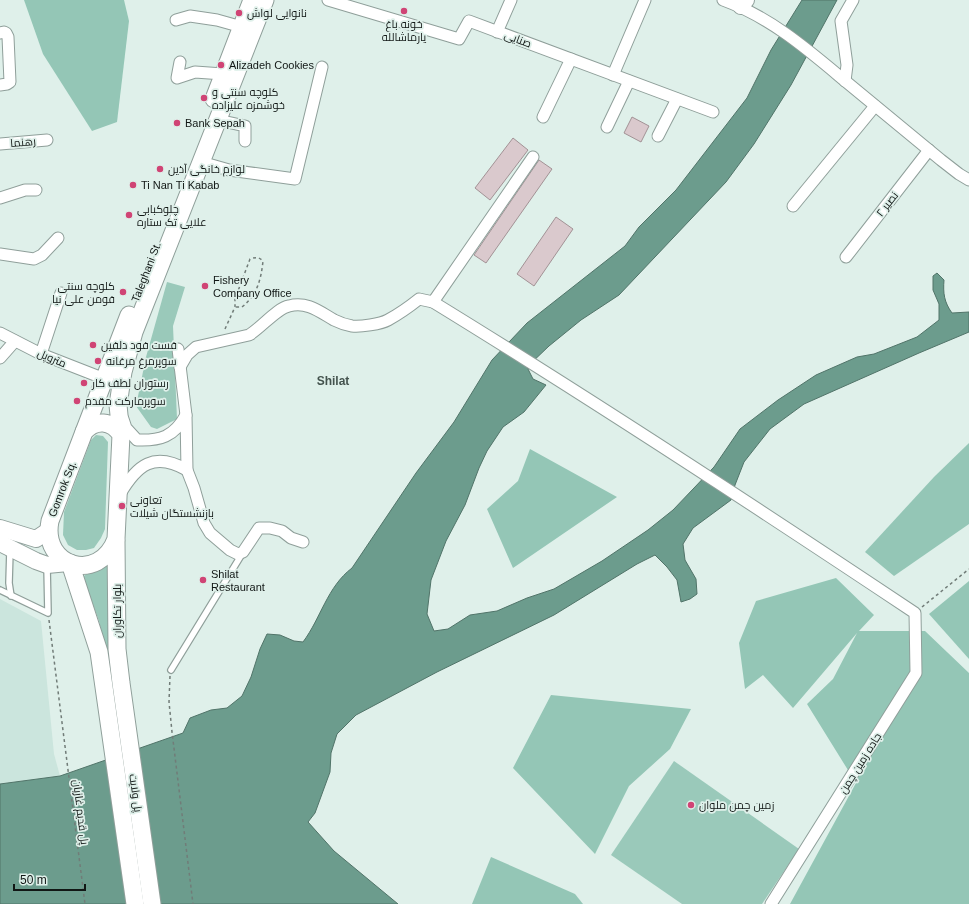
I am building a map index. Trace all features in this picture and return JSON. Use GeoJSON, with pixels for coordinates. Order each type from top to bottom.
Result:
{"type":"FeatureCollection","features":[{"type":"Feature","properties":{"kind":"main road","name":"Taleghani St."},"geometry":{"type":"LineString","coordinates":[[84,432],[252,0]]}},
{"type":"Feature","properties":{"kind":"main road","name":"Taleghani St."},"geometry":{"type":"LineString","coordinates":[[121,435],[119,397],[123,372],[134,332],[265,0]]}},
{"type":"Feature","properties":{"kind":"main road"},"geometry":{"type":"LineString","coordinates":[[97,401],[99,406],[102,408],[108,407],[119,397]]}},
{"type":"Feature","properties":{"kind":"main road"},"geometry":{"type":"LineString","coordinates":[[5,546],[47,565],[69,563],[86,566],[98,562],[113,548],[116,540],[121,435],[115,427],[106,423],[96,423],[84,432]]}},
{"type":"Feature","properties":{"kind":"main road","name":"Gomrok Sq."},"geometry":{"type":"LineString","coordinates":[[69,563],[56,553],[42,535],[50,521],[84,432]]}},
{"type":"Feature","properties":{"kind":"main road"},"geometry":{"type":"LineString","coordinates":[[0,528],[42,535],[38,552],[33,556],[27,557]]}},
{"type":"Feature","properties":{"kind":"main road","name":"بلوار تکاوران"},"geometry":{"type":"LineString","coordinates":[[116,540],[117,648],[121,682]]}},
{"type":"Feature","properties":{"kind":"main road","name":"بلوار تکاوران"},"geometry":{"type":"LineString","coordinates":[[69,563],[99,652],[103,685]]}},
{"type":"Feature","properties":{"kind":"main road","name":"پل ولایت"},"geometry":{"type":"LineString","coordinates":[[121,682],[152,904]]}},
{"type":"Feature","properties":{"kind":"main road","name":"پل ولایت"},"geometry":{"type":"LineString","coordinates":[[103,685],[135,904]]}},
{"type":"Feature","properties":{"kind":"street","name":"صنایی"},"geometry":{"type":"LineString","coordinates":[[328,0],[459,39],[469,21],[713,112]]}},
{"type":"Feature","properties":{"kind":"street"},"geometry":{"type":"LineString","coordinates":[[497,32],[511,0]]}},
{"type":"Feature","properties":{"kind":"street"},"geometry":{"type":"LineString","coordinates":[[613,75],[645,0]]}},
{"type":"Feature","properties":{"kind":"street"},"geometry":{"type":"LineString","coordinates":[[723,0],[743,3],[775,26],[845,80],[958,174],[969,180]]}},
{"type":"Feature","properties":{"kind":"street"},"geometry":{"type":"LineString","coordinates":[[845,80],[847,65],[841,21],[852,0]]}},
{"type":"Feature","properties":{"kind":"street"},"geometry":{"type":"LineString","coordinates":[[176,20],[190,16],[217,20],[242,27]]}},
{"type":"Feature","properties":{"kind":"street"},"geometry":{"type":"LineString","coordinates":[[0,33],[6,33],[8,37],[10,82],[0,85]]}},
{"type":"Feature","properties":{"kind":"street"},"geometry":{"type":"LineString","coordinates":[[543,117],[571,59]]}},
{"type":"Feature","properties":{"kind":"street"},"geometry":{"type":"LineString","coordinates":[[180,62],[177,78],[195,72],[223,74]]}},
{"type":"Feature","properties":{"kind":"street"},"geometry":{"type":"LineString","coordinates":[[201,162],[229,170],[295,179],[322,67]]}},
{"type":"Feature","properties":{"kind":"street"},"geometry":{"type":"LineString","coordinates":[[606,128],[630,81]]}},
{"type":"Feature","properties":{"kind":"street"},"geometry":{"type":"LineString","coordinates":[[658,136],[677,99]]}},
{"type":"Feature","properties":{"kind":"street"},"geometry":{"type":"LineString","coordinates":[[793,206],[875,106]]}},
{"type":"Feature","properties":{"kind":"street"},"geometry":{"type":"LineString","coordinates":[[218,120],[245,126],[245,142]]}},
{"type":"Feature","properties":{"kind":"street","name":"رهنما"},"geometry":{"type":"LineString","coordinates":[[0,144],[47,140]]}},
{"type":"Feature","properties":{"kind":"street","name":"نصیر ۲"},"geometry":{"type":"LineString","coordinates":[[846,257],[928,150]]}},
{"type":"Feature","properties":{"kind":"street"},"geometry":{"type":"LineString","coordinates":[[433,302],[533,157]]}},
{"type":"Feature","properties":{"kind":"street"},"geometry":{"type":"LineString","coordinates":[[0,198],[25,190],[36,190]]}},
{"type":"Feature","properties":{"kind":"street"},"geometry":{"type":"LineString","coordinates":[[0,254],[34,259],[42,255],[58,238]]}},
{"type":"Feature","properties":{"kind":"street"},"geometry":{"type":"LineString","coordinates":[[41,354],[62,292]]}},
{"type":"Feature","properties":{"kind":"street"},"geometry":{"type":"LineString","coordinates":[[180,367],[187,355],[196,347],[249,335],[288,306],[300,305],[317,309],[342,324],[352,326],[387,321],[419,299],[433,302],[702,472],[915,613]]}},
{"type":"Feature","properties":{"kind":"street","name":"متروپل"},"geometry":{"type":"LineString","coordinates":[[0,333],[41,354],[105,379]]}},
{"type":"Feature","properties":{"kind":"street"},"geometry":{"type":"LineString","coordinates":[[0,358],[14,341]]}},
{"type":"Feature","properties":{"kind":"street"},"geometry":{"type":"LineString","coordinates":[[178,349],[186,415],[187,470],[194,488],[204,524],[210,533],[230,550],[238,554],[243,552],[259,528],[270,528],[282,531],[291,538],[304,542]]}},
{"type":"Feature","properties":{"kind":"street"},"geometry":{"type":"LineString","coordinates":[[119,397],[126,428],[137,440],[150,441],[169,436],[181,424],[186,415]]}},
{"type":"Feature","properties":{"kind":"street"},"geometry":{"type":"LineString","coordinates":[[118,496],[137,470],[148,463],[168,461],[187,470]]}},
{"type":"Feature","properties":{"kind":"street","name":"جاده زمین چمن"},"geometry":{"type":"LineString","coordinates":[[771,904],[916,673],[915,613]]}},
{"type":"Feature","properties":{"kind":"lane"},"geometry":{"type":"LineString","coordinates":[[5,546],[11,596]]}},
{"type":"Feature","properties":{"kind":"lane"},"geometry":{"type":"LineString","coordinates":[[171,670],[243,552]]}},
{"type":"Feature","properties":{"kind":"lane"},"geometry":{"type":"LineString","coordinates":[[0,590],[48,613],[47,565]]}},
{"type":"Feature","properties":{"kind":"path"},"geometry":{"type":"LineString","coordinates":[[219,342],[235,307],[235,299],[250,259],[255,257],[260,258],[263,262],[261,278],[256,291],[248,302],[242,307],[235,307]]}},
{"type":"Feature","properties":{"kind":"path"},"geometry":{"type":"LineString","coordinates":[[915,613],[969,569]]}},
{"type":"Feature","properties":{"kind":"path","name":"پل قدیم غازیان"},"geometry":{"type":"LineString","coordinates":[[48,613],[85,904]]}},
{"type":"Feature","properties":{"kind":"path"},"geometry":{"type":"LineString","coordinates":[[171,670],[169,702],[193,904]]}},
{"type":"Feature","properties":{"kind":"shaded area"},"geometry":{"type":"Polygon","coordinates":[[[24,0],[124,0],[129,21],[117,122],[92,131],[43,54],[24,0]]]}},
{"type":"Feature","properties":{"kind":"shaded area"},"geometry":{"type":"Polygon","coordinates":[[[802,0],[837,0],[791,85],[754,144],[726,182],[619,295],[581,320],[549,346],[527,367],[533,379],[546,385],[524,412],[503,427],[487,451],[479,468],[465,505],[446,541],[431,580],[427,614],[434,631],[448,629],[470,615],[497,611],[527,598],[554,589],[602,561],[648,530],[673,510],[714,467],[740,429],[778,400],[816,375],[857,357],[874,354],[917,337],[939,320],[939,304],[933,290],[933,276],[937,273],[944,280],[945,297],[947,305],[952,313],[969,312],[969,332],[804,404],[770,429],[744,462],[731,500],[693,528],[683,544],[685,560],[696,579],[697,594],[690,599],[681,602],[677,580],[655,555],[637,564],[554,615],[437,672],[356,715],[337,734],[331,753],[330,772],[315,813],[308,822],[334,851],[398,904],[0,904],[0,784],[60,776],[183,733],[190,718],[211,710],[227,708],[242,696],[251,677],[260,649],[267,634],[280,635],[294,641],[303,642],[336,584],[352,568],[416,473],[454,422],[492,360],[527,323],[625,246],[639,227],[676,190],[747,98],[771,50],[802,0]]]}},
{"type":"Feature","properties":{"kind":"shaded area"},"geometry":{"type":"Polygon","coordinates":[[[167,282],[185,287],[173,326],[177,419],[157,429],[151,427],[136,406],[146,357],[167,282]]]}},
{"type":"Feature","properties":{"kind":"shaded area"},"geometry":{"type":"Polygon","coordinates":[[[96,435],[103,436],[108,442],[105,529],[94,548],[77,550],[68,545],[63,535],[64,512],[91,440],[96,435]]]}},
{"type":"Feature","properties":{"kind":"shaded area"},"geometry":{"type":"Polygon","coordinates":[[[969,443],[969,524],[894,576],[865,552],[934,477],[969,443]]]}},
{"type":"Feature","properties":{"kind":"shaded area"},"geometry":{"type":"Polygon","coordinates":[[[530,449],[617,497],[513,568],[487,509],[518,481],[530,449]]]}},
{"type":"Feature","properties":{"kind":"shaded area"},"geometry":{"type":"Polygon","coordinates":[[[107,561],[108,617],[114,683],[109,683],[106,654],[99,621],[83,577],[91,569],[107,561]]]}},
{"type":"Feature","properties":{"kind":"shaded area"},"geometry":{"type":"Polygon","coordinates":[[[836,578],[874,615],[859,631],[925,631],[969,673],[969,904],[790,904],[856,783],[807,704],[833,679],[857,633],[793,708],[763,675],[745,689],[739,643],[756,601],[836,578]]]}},
{"type":"Feature","properties":{"kind":"shaded area"},"geometry":{"type":"Polygon","coordinates":[[[969,581],[969,659],[929,614],[969,581]]]}},
{"type":"Feature","properties":{"kind":"shaded area"},"geometry":{"type":"Polygon","coordinates":[[[0,599],[41,621],[54,754],[60,776],[0,784],[0,599]]]}},
{"type":"Feature","properties":{"kind":"shaded area"},"geometry":{"type":"Polygon","coordinates":[[[551,695],[691,709],[670,749],[629,786],[595,854],[513,768],[551,695]]]}},
{"type":"Feature","properties":{"kind":"shaded area","name":"زمین چمن ملوان"},"geometry":{"type":"Polygon","coordinates":[[[674,761],[799,849],[762,904],[682,904],[611,855],[674,761]]]}},
{"type":"Feature","properties":{"kind":"shaded area"},"geometry":{"type":"Polygon","coordinates":[[[491,857],[575,894],[583,904],[472,904],[491,857]]]}},
{"type":"Feature","properties":{"kind":"building"},"geometry":{"type":"Polygon","coordinates":[[[632,117],[649,126],[641,142],[624,133],[632,117]]]}},
{"type":"Feature","properties":{"kind":"building"},"geometry":{"type":"Polygon","coordinates":[[[513,138],[528,150],[490,200],[475,188],[513,138]]]}},
{"type":"Feature","properties":{"kind":"building"},"geometry":{"type":"Polygon","coordinates":[[[539,160],[552,169],[486,263],[474,255],[539,160]]]}},
{"type":"Feature","properties":{"kind":"building"},"geometry":{"type":"Polygon","coordinates":[[[556,217],[573,229],[534,286],[517,274],[556,217]]]}},
{"type":"Feature","properties":{"kind":"place","name":"خونه باغ یارماشالله"},"geometry":{"type":"Point","coordinates":[404,11]}},
{"type":"Feature","properties":{"kind":"place","name":"نانوایی لواش"},"geometry":{"type":"Point","coordinates":[239,13]}},
{"type":"Feature","properties":{"kind":"place","name":"Alizadeh Cookies"},"geometry":{"type":"Point","coordinates":[221,65]}},
{"type":"Feature","properties":{"kind":"place","name":"کلوچه سنتی و خوشمزه علیزاده"},"geometry":{"type":"Point","coordinates":[204,98]}},
{"type":"Feature","properties":{"kind":"place","name":"Bank Sepah"},"geometry":{"type":"Point","coordinates":[177,123]}},
{"type":"Feature","properties":{"kind":"place","name":"لوازم خانگی آذین"},"geometry":{"type":"Point","coordinates":[160,169]}},
{"type":"Feature","properties":{"kind":"place","name":"Ti Nan Ti Kabab"},"geometry":{"type":"Point","coordinates":[133,185]}},
{"type":"Feature","properties":{"kind":"place","name":"چلوکبابی علایی تک ستاره"},"geometry":{"type":"Point","coordinates":[129,215]}},
{"type":"Feature","properties":{"kind":"place","name":"Fishery Company Office"},"geometry":{"type":"Point","coordinates":[205,286]}},
{"type":"Feature","properties":{"kind":"place","name":"کلوچه سنتی فومن علی نیا"},"geometry":{"type":"Point","coordinates":[123,292]}},
{"type":"Feature","properties":{"kind":"place","name":"فست فود دلفین"},"geometry":{"type":"Point","coordinates":[93,345]}},
{"type":"Feature","properties":{"kind":"place","name":"سوپرمرغ مرغانه"},"geometry":{"type":"Point","coordinates":[98,361]}},
{"type":"Feature","properties":{"kind":"place","name":"رستوران لطف کار"},"geometry":{"type":"Point","coordinates":[84,383]}},
{"type":"Feature","properties":{"kind":"place","name":"سوپرمارکت مقدم"},"geometry":{"type":"Point","coordinates":[77,401]}},
{"type":"Feature","properties":{"kind":"place","name":"تعاونی بازنشستگان شیلات"},"geometry":{"type":"Point","coordinates":[122,506]}},
{"type":"Feature","properties":{"kind":"place","name":"Shilat Restaurant"},"geometry":{"type":"Point","coordinates":[203,580]}},
{"type":"Feature","properties":{"kind":"place","name":"زمین چمن ملوان"},"geometry":{"type":"Point","coordinates":[691,805]}},
{"type":"Feature","properties":{"kind":"district","name":"Shilat"},"geometry":{"type":"Point","coordinates":[333,381]}}]}
